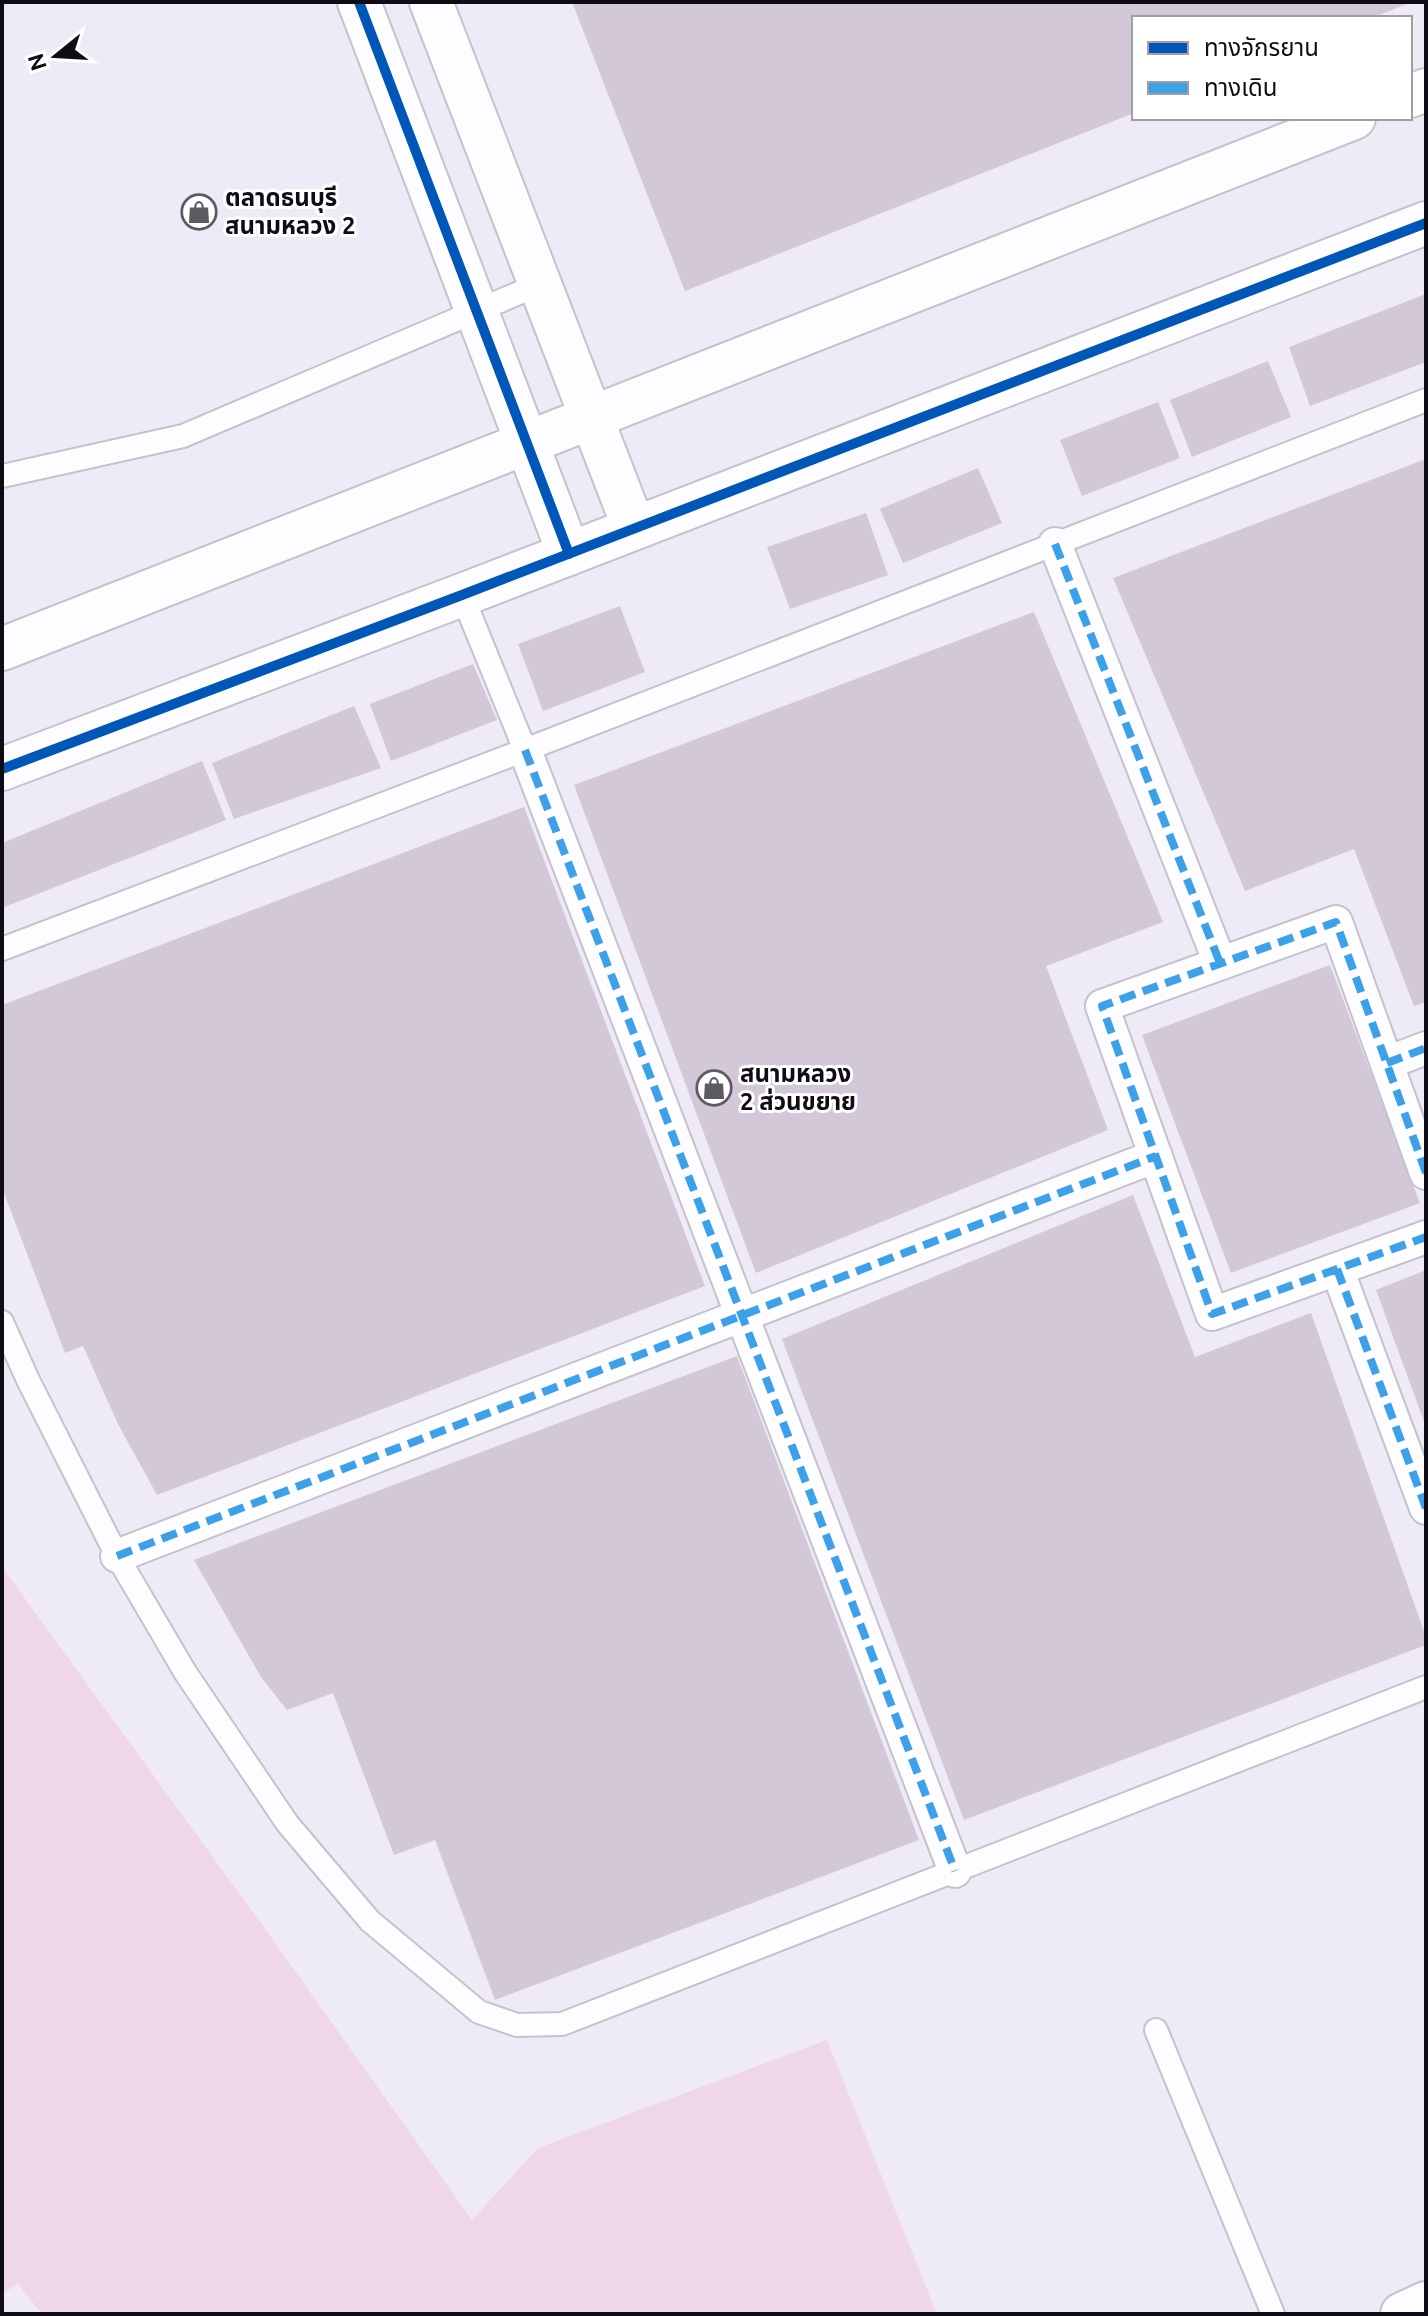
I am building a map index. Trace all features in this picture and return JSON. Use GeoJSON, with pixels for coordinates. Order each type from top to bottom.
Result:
{"type":"FeatureCollection","features":[{"type":"Feature","properties":{"kind":"street"},"geometry":{"type":"LineString","coordinates":[[359,2],[569,554]]}},
{"type":"Feature","properties":{"kind":"street"},"geometry":{"type":"LineString","coordinates":[[431,2],[634,528]]}},
{"type":"Feature","properties":{"kind":"street"},"geometry":{"type":"LineString","coordinates":[[2,649],[1349,120]]}},
{"type":"Feature","properties":{"kind":"street"},"geometry":{"type":"LineString","coordinates":[[2,769],[1426,223]]}},
{"type":"Feature","properties":{"kind":"street"},"geometry":{"type":"LineString","coordinates":[[1055,544],[1220,963]]}},
{"type":"Feature","properties":{"kind":"street"},"geometry":{"type":"LineString","coordinates":[[525,750],[955,1871]]}},
{"type":"Feature","properties":{"kind":"street"},"geometry":{"type":"LineString","coordinates":[[1426,1173],[1336,922],[1102,1006],[1212,1314],[1426,1237]]}},
{"type":"Feature","properties":{"kind":"street"},"geometry":{"type":"LineString","coordinates":[[1387,1063],[1426,1048]]}},
{"type":"Feature","properties":{"kind":"street"},"geometry":{"type":"LineString","coordinates":[[117,1556],[1156,1156]]}},
{"type":"Feature","properties":{"kind":"street"},"geometry":{"type":"LineString","coordinates":[[1337,1269],[1426,1508]]}},
{"type":"Feature","properties":{"kind":"street"},"geometry":{"type":"LineString","coordinates":[[1402,2314],[1426,2303]]}},
{"type":"Feature","properties":{"kind":"lane"},"geometry":{"type":"LineString","coordinates":[[2,476],[183,436],[540,284]]}},
{"type":"Feature","properties":{"kind":"lane"},"geometry":{"type":"LineString","coordinates":[[2,949],[525,750],[1426,400]]}},
{"type":"Feature","properties":{"kind":"lane"},"geometry":{"type":"LineString","coordinates":[[462,595],[525,750]]}},
{"type":"Feature","properties":{"kind":"lane"},"geometry":{"type":"LineString","coordinates":[[2,1322],[117,1556],[185,1672],[287,1823],[370,1921],[479,2012],[517,2025],[562,2024],[1426,1687]]}},
{"type":"Feature","properties":{"kind":"lane"},"geometry":{"type":"LineString","coordinates":[[1156,2030],[1273,2314]]}},
{"type":"Feature","properties":{"kind":"shaded area"},"geometry":{"type":"Polygon","coordinates":[[[2,1567],[472,2220],[538,2148],[827,2040],[937,2314],[42,2314],[17,2283],[2,2295],[2,1567]]]}},
{"type":"Feature","properties":{"kind":"building"},"geometry":{"type":"Polygon","coordinates":[[[572,2],[1412,2],[1377,16],[1132,16],[1132,114],[685,291],[572,2]]]}},
{"type":"Feature","properties":{"kind":"building"},"geometry":{"type":"Polygon","coordinates":[[[1426,294],[1426,362],[1310,406],[1289,347],[1426,294]]]}},
{"type":"Feature","properties":{"kind":"building"},"geometry":{"type":"Polygon","coordinates":[[[1268,361],[1291,417],[1192,457],[1170,400],[1268,361]]]}},
{"type":"Feature","properties":{"kind":"building"},"geometry":{"type":"Polygon","coordinates":[[[1158,402],[1180,458],[1082,496],[1060,440],[1158,402]]]}},
{"type":"Feature","properties":{"kind":"building"},"geometry":{"type":"Polygon","coordinates":[[[1426,459],[1426,1002],[1414,1006],[1354,849],[1245,891],[1113,578],[1426,459]]]}},
{"type":"Feature","properties":{"kind":"building"},"geometry":{"type":"Polygon","coordinates":[[[978,468],[1002,523],[903,563],[880,509],[978,468]]]}},
{"type":"Feature","properties":{"kind":"building"},"geometry":{"type":"Polygon","coordinates":[[[866,513],[888,575],[790,609],[767,547],[866,513]]]}},
{"type":"Feature","properties":{"kind":"building"},"geometry":{"type":"Polygon","coordinates":[[[620,606],[645,672],[543,711],[518,644],[620,606]]]}},
{"type":"Feature","properties":{"kind":"building"},"geometry":{"type":"Polygon","coordinates":[[[1034,612],[1163,922],[1046,966],[1108,1130],[756,1273],[574,785],[1034,612]]]}},
{"type":"Feature","properties":{"kind":"building"},"geometry":{"type":"Polygon","coordinates":[[[473,664],[497,720],[391,761],[370,704],[473,664]]]}},
{"type":"Feature","properties":{"kind":"building"},"geometry":{"type":"Polygon","coordinates":[[[354,706],[381,768],[234,819],[212,763],[354,706]]]}},
{"type":"Feature","properties":{"kind":"building"},"geometry":{"type":"Polygon","coordinates":[[[202,761],[226,820],[2,908],[2,843],[202,761]]]}},
{"type":"Feature","properties":{"kind":"building"},"geometry":{"type":"Polygon","coordinates":[[[524,807],[705,1286],[157,1495],[118,1424],[83,1346],[65,1353],[2,1188],[2,1005],[524,807]]]}},
{"type":"Feature","properties":{"kind":"building"},"geometry":{"type":"Polygon","coordinates":[[[1330,965],[1420,1203],[1231,1273],[1142,1035],[1330,965]]]}},
{"type":"Feature","properties":{"kind":"building"},"geometry":{"type":"Polygon","coordinates":[[[1133,1195],[1195,1357],[1311,1313],[1426,1637],[1426,1645],[964,1820],[782,1339],[1133,1195]]]}},
{"type":"Feature","properties":{"kind":"building"},"geometry":{"type":"Polygon","coordinates":[[[1426,1270],[1426,1427],[1376,1290],[1426,1270]]]}},
{"type":"Feature","properties":{"kind":"building"},"geometry":{"type":"Polygon","coordinates":[[[737,1356],[919,1840],[495,2000],[435,1840],[394,1855],[333,1693],[287,1710],[261,1677],[194,1560],[737,1356]]]}},
{"type":"Feature","properties":{"kind":"marked path"},"geometry":{"type":"LineString","coordinates":[[1055,544],[1220,963]]}},
{"type":"Feature","properties":{"kind":"marked path"},"geometry":{"type":"LineString","coordinates":[[525,750],[955,1871]]}},
{"type":"Feature","properties":{"kind":"marked path"},"geometry":{"type":"LineString","coordinates":[[1426,1173],[1336,922],[1102,1006],[1212,1314],[1426,1237]]}},
{"type":"Feature","properties":{"kind":"marked path"},"geometry":{"type":"LineString","coordinates":[[1387,1063],[1426,1048]]}},
{"type":"Feature","properties":{"kind":"marked path"},"geometry":{"type":"LineString","coordinates":[[117,1556],[1156,1156]]}},
{"type":"Feature","properties":{"kind":"marked path"},"geometry":{"type":"LineString","coordinates":[[1337,1269],[1426,1508]]}},
{"type":"Feature","properties":{"kind":"cycle path"},"geometry":{"type":"LineString","coordinates":[[359,2],[569,554]]}},
{"type":"Feature","properties":{"kind":"cycle path"},"geometry":{"type":"LineString","coordinates":[[2,769],[1426,223]]}},
{"type":"Feature","properties":{"kind":"place","name":"ตลาดธนบุรี สนามหลวง 2"},"geometry":{"type":"Point","coordinates":[199,212]}},
{"type":"Feature","properties":{"kind":"place","name":"สนามหลวง 2 ส่วนขยาย"},"geometry":{"type":"Point","coordinates":[714,1088]}}]}
